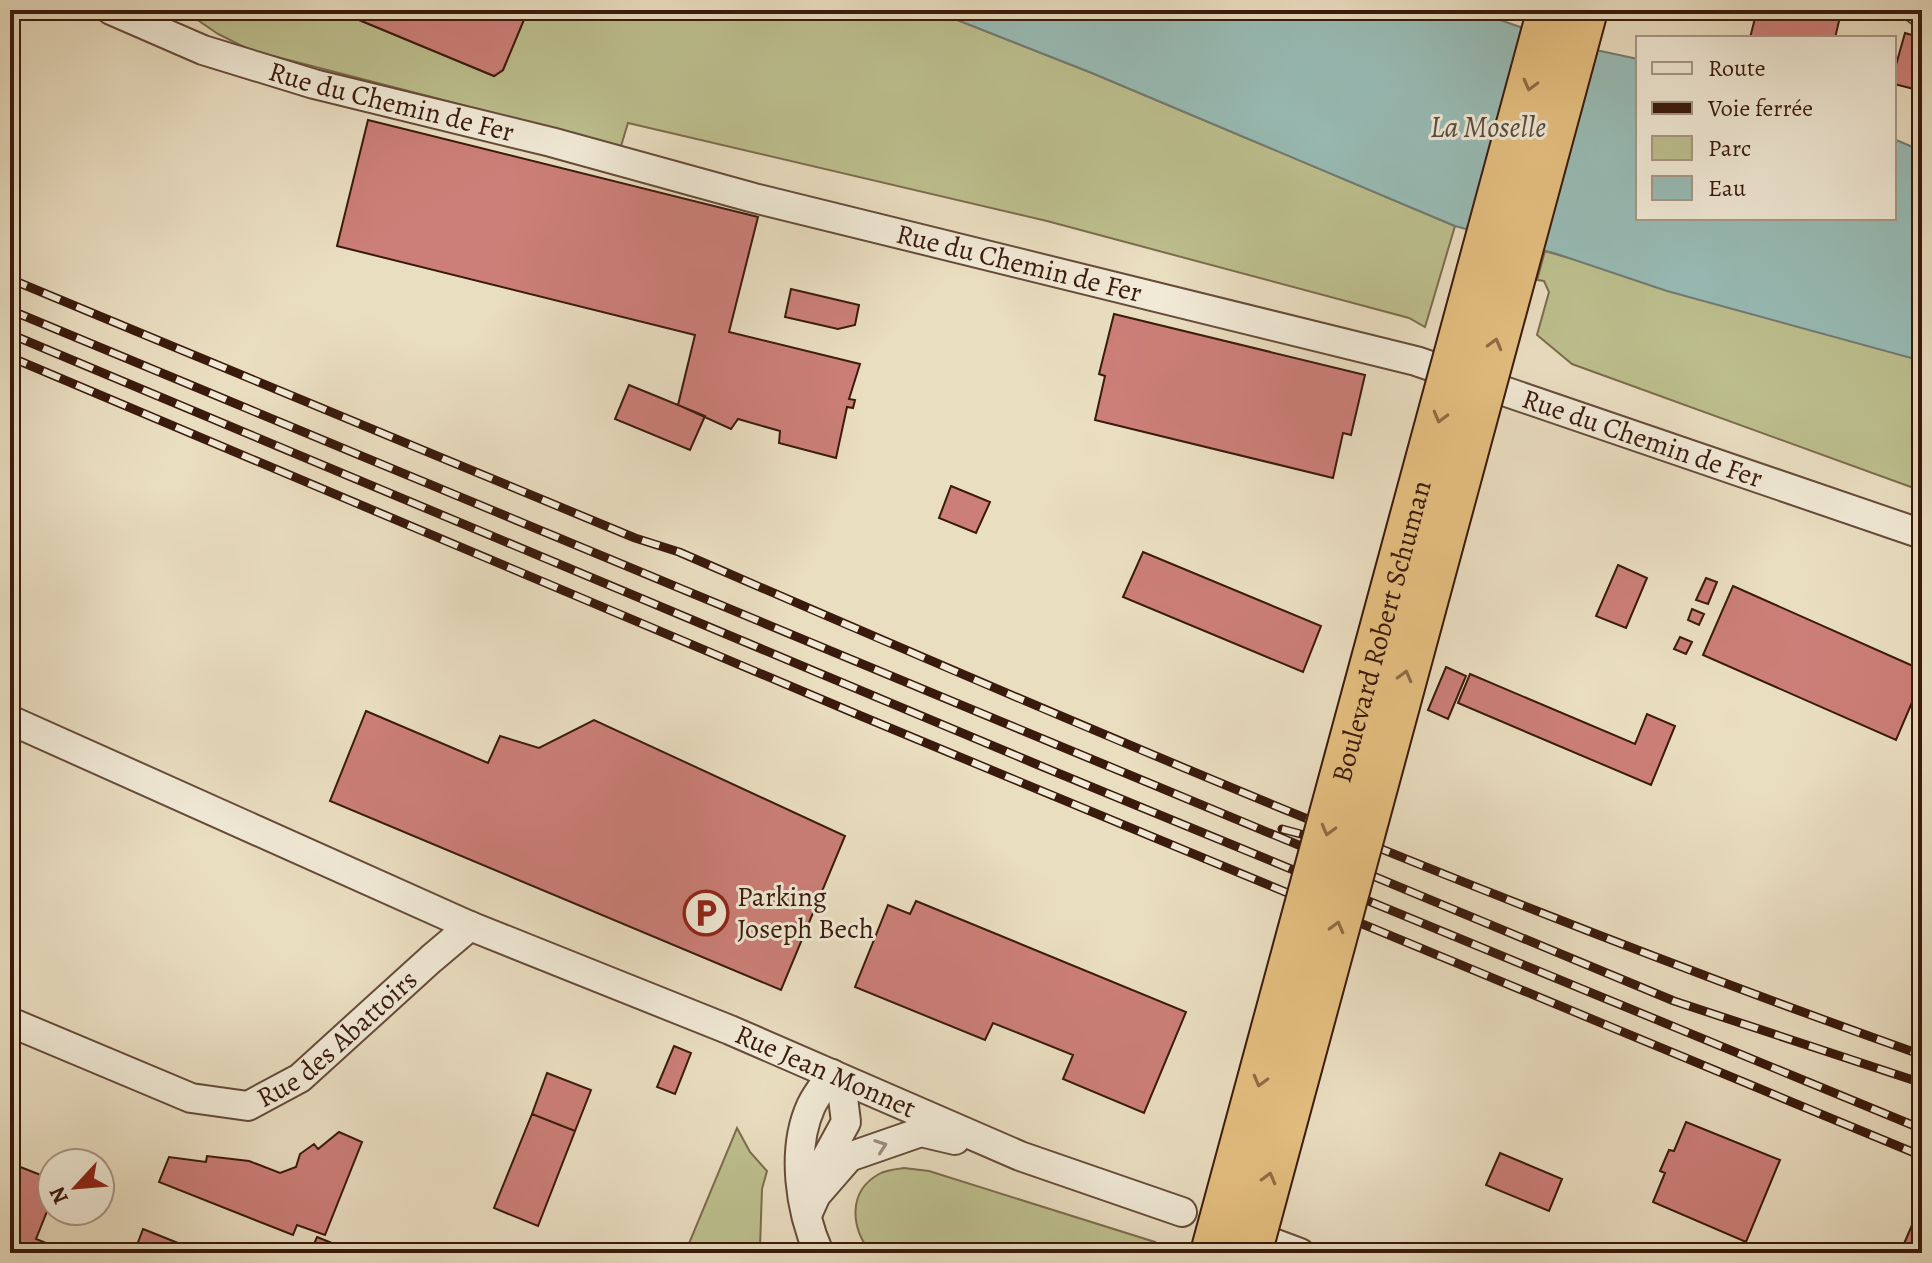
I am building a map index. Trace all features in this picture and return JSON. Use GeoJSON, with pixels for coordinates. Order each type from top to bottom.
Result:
{"type":"FeatureCollection","features":[{"type":"Feature","properties":{"kind":"main road","name":"Boulevard Robert Schuman"},"geometry":{"type":"LineString","coordinates":[[1213,1253],[1550,10]]}},
{"type":"Feature","properties":{"kind":"main road","name":"Boulevard Robert Schuman"},"geometry":{"type":"LineString","coordinates":[[1275,1250],[1585,10]]}},
{"type":"Feature","properties":{"kind":"street","name":"Rue du Chemin de Fer"},"geometry":{"type":"LineString","coordinates":[[111,10],[203,50],[314,84],[551,142],[754,198],[1386,352],[1922,534]]}},
{"type":"Feature","properties":{"kind":"street","name":"Rue Jean Monnet"},"geometry":{"type":"LineString","coordinates":[[10,720],[470,926],[730,1030],[1020,1156],[1182,1212]]}},
{"type":"Feature","properties":{"kind":"street","name":"Rue des Abattoirs"},"geometry":{"type":"LineString","coordinates":[[10,1022],[191,1098],[248,1106],[300,1078],[470,926]]}},
{"type":"Feature","properties":{"kind":"street"},"geometry":{"type":"LineString","coordinates":[[807,1215],[820,1167],[846,1122],[843,1098],[832,1074]]}},
{"type":"Feature","properties":{"kind":"street"},"geometry":{"type":"LineString","coordinates":[[819,1253],[809,1229],[799,1174],[807,1118],[812,1103],[832,1074]]}},
{"type":"Feature","properties":{"kind":"street"},"geometry":{"type":"LineString","coordinates":[[807,1215],[816,1195],[849,1157],[921,1132],[1020,1156]]}},
{"type":"Feature","properties":{"kind":"green space"},"geometry":{"type":"Polygon","coordinates":[[[183,10],[335,10],[494,76],[503,70],[528,10],[932,10],[1092,73],[1455,226],[1425,327],[1409,318],[1047,221],[628,123],[621,146],[250,50],[218,34],[183,10]]]}},
{"type":"Feature","properties":{"kind":"green space"},"geometry":{"type":"Polygon","coordinates":[[[1545,251],[1922,360],[1922,491],[1572,364],[1537,335],[1549,292],[1544,281],[1537,280],[1545,251]]]}},
{"type":"Feature","properties":{"kind":"green space"},"geometry":{"type":"Polygon","coordinates":[[[737,1128],[750,1152],[767,1171],[762,1189],[760,1247],[763,1253],[685,1253],[737,1128]]]}},
{"type":"Feature","properties":{"kind":"green space"},"geometry":{"type":"Polygon","coordinates":[[[904,1168],[929,1171],[1155,1242],[1151,1253],[871,1253],[856,1222],[857,1200],[861,1190],[879,1174],[904,1168]]]}},
{"type":"Feature","properties":{"kind":"water","name":"La Moselle"},"geometry":{"type":"Polygon","coordinates":[[[932,10],[1472,10],[1568,44],[1636,59],[1636,220],[1896,220],[1896,140],[1922,151],[1922,361],[1667,291],[1557,254],[1455,226],[1092,73],[932,10]]]}},
{"type":"Feature","properties":{"kind":"building"},"geometry":{"type":"Polygon","coordinates":[[[335,10],[528,10],[503,70],[494,76],[335,10]]]}},
{"type":"Feature","properties":{"kind":"building"},"geometry":{"type":"Polygon","coordinates":[[[1757,10],[1814,10],[1840,17],[1835,36],[1750,36],[1757,10]]]}},
{"type":"Feature","properties":{"kind":"building"},"geometry":{"type":"Polygon","coordinates":[[[1905,33],[1922,38],[1922,85],[1918,90],[1896,84],[1896,65],[1905,33]]]}},
{"type":"Feature","properties":{"kind":"building"},"geometry":{"type":"Polygon","coordinates":[[[368,120],[758,217],[729,332],[860,364],[849,399],[855,400],[853,408],[847,407],[836,458],[779,443],[780,431],[738,419],[731,429],[678,405],[695,335],[337,246],[368,120]]]}},
{"type":"Feature","properties":{"kind":"building"},"geometry":{"type":"Polygon","coordinates":[[[791,289],[859,305],[855,325],[838,329],[785,317],[791,289]]]}},
{"type":"Feature","properties":{"kind":"building"},"geometry":{"type":"Polygon","coordinates":[[[1114,314],[1365,375],[1351,435],[1343,433],[1333,478],[1095,420],[1105,376],[1099,374],[1114,314]]]}},
{"type":"Feature","properties":{"kind":"building"},"geometry":{"type":"Polygon","coordinates":[[[629,385],[705,416],[690,450],[615,419],[629,385]]]}},
{"type":"Feature","properties":{"kind":"building"},"geometry":{"type":"Polygon","coordinates":[[[951,486],[990,502],[976,533],[939,518],[951,486]]]}},
{"type":"Feature","properties":{"kind":"building"},"geometry":{"type":"Polygon","coordinates":[[[1143,552],[1321,626],[1303,672],[1123,597],[1143,552]]]}},
{"type":"Feature","properties":{"kind":"building"},"geometry":{"type":"Polygon","coordinates":[[[1618,565],[1647,578],[1626,628],[1596,616],[1618,565]]]}},
{"type":"Feature","properties":{"kind":"building"},"geometry":{"type":"Polygon","coordinates":[[[1706,578],[1717,582],[1708,604],[1696,600],[1706,578]]]}},
{"type":"Feature","properties":{"kind":"building"},"geometry":{"type":"Polygon","coordinates":[[[1733,586],[1922,670],[1922,679],[1896,740],[1703,655],[1733,586]]]}},
{"type":"Feature","properties":{"kind":"building"},"geometry":{"type":"Polygon","coordinates":[[[1692,609],[1704,614],[1699,625],[1688,620],[1692,609]]]}},
{"type":"Feature","properties":{"kind":"building"},"geometry":{"type":"Polygon","coordinates":[[[1680,637],[1692,642],[1686,654],[1674,649],[1680,637]]]}},
{"type":"Feature","properties":{"kind":"building"},"geometry":{"type":"Polygon","coordinates":[[[1446,667],[1466,676],[1448,719],[1428,710],[1446,667]]]}},
{"type":"Feature","properties":{"kind":"building"},"geometry":{"type":"Polygon","coordinates":[[[1470,674],[1635,744],[1647,714],[1675,726],[1651,785],[1458,703],[1470,674]]]}},
{"type":"Feature","properties":{"kind":"building","name":"Parking Joseph Bech"},"geometry":{"type":"Polygon","coordinates":[[[366,711],[488,763],[500,736],[539,748],[594,720],[845,836],[781,990],[330,801],[366,711]]]}},
{"type":"Feature","properties":{"kind":"building"},"geometry":{"type":"Polygon","coordinates":[[[916,901],[1186,1012],[1144,1113],[1063,1079],[1073,1055],[993,1023],[985,1040],[855,987],[888,905],[910,914],[916,901]]]}},
{"type":"Feature","properties":{"kind":"building"},"geometry":{"type":"Polygon","coordinates":[[[674,1046],[691,1053],[675,1094],[657,1087],[674,1046]]]}},
{"type":"Feature","properties":{"kind":"building"},"geometry":{"type":"Polygon","coordinates":[[[547,1073],[591,1090],[575,1131],[532,1114],[547,1073]]]}},
{"type":"Feature","properties":{"kind":"building"},"geometry":{"type":"Polygon","coordinates":[[[532,1114],[575,1131],[538,1226],[494,1208],[532,1114]]]}},
{"type":"Feature","properties":{"kind":"building"},"geometry":{"type":"Polygon","coordinates":[[[1686,1122],[1780,1160],[1746,1242],[1653,1202],[1665,1173],[1660,1171],[1669,1150],[1674,1151],[1686,1122]]]}},
{"type":"Feature","properties":{"kind":"building"},"geometry":{"type":"Polygon","coordinates":[[[339,1132],[362,1142],[325,1235],[297,1225],[293,1235],[159,1182],[169,1157],[206,1162],[207,1156],[249,1161],[280,1173],[296,1167],[300,1154],[314,1144],[318,1149],[339,1132]]]}},
{"type":"Feature","properties":{"kind":"building"},"geometry":{"type":"Polygon","coordinates":[[[1500,1153],[1562,1179],[1549,1211],[1486,1185],[1500,1153]]]}},
{"type":"Feature","properties":{"kind":"building"},"geometry":{"type":"Polygon","coordinates":[[[10,1163],[36,1173],[36,1227],[41,1227],[36,1239],[71,1253],[10,1253],[10,1163]]]}},
{"type":"Feature","properties":{"kind":"building"},"geometry":{"type":"Polygon","coordinates":[[[1915,1218],[1922,1221],[1922,1253],[1900,1253],[1915,1218]]]}},
{"type":"Feature","properties":{"kind":"building"},"geometry":{"type":"Polygon","coordinates":[[[143,1229],[203,1253],[134,1253],[143,1229]]]}},
{"type":"Feature","properties":{"kind":"building"},"geometry":{"type":"Polygon","coordinates":[[[317,1237],[337,1245],[334,1253],[311,1251],[317,1237]]]}},
{"type":"Feature","properties":{"kind":"railway"},"geometry":{"type":"LineString","coordinates":[[10,279],[635,538],[679,552],[1296,814],[1608,939],[1922,1055]]}},
{"type":"Feature","properties":{"kind":"railway"},"geometry":{"type":"LineString","coordinates":[[10,310],[1674,1001],[1922,1083]]}},
{"type":"Feature","properties":{"kind":"railway"},"geometry":{"type":"LineString","coordinates":[[10,334],[1036,764],[1922,1129]]}},
{"type":"Feature","properties":{"kind":"railway"},"geometry":{"type":"LineString","coordinates":[[10,357],[861,716],[1922,1156]]}},
{"type":"Feature","properties":{"kind":"railway"},"geometry":{"type":"LineString","coordinates":[[1282,829],[1363,851]]}},
{"type":"Feature","properties":{"kind":"place","name":"Parking Joseph Bech"},"geometry":{"type":"Point","coordinates":[706,913]}}]}
